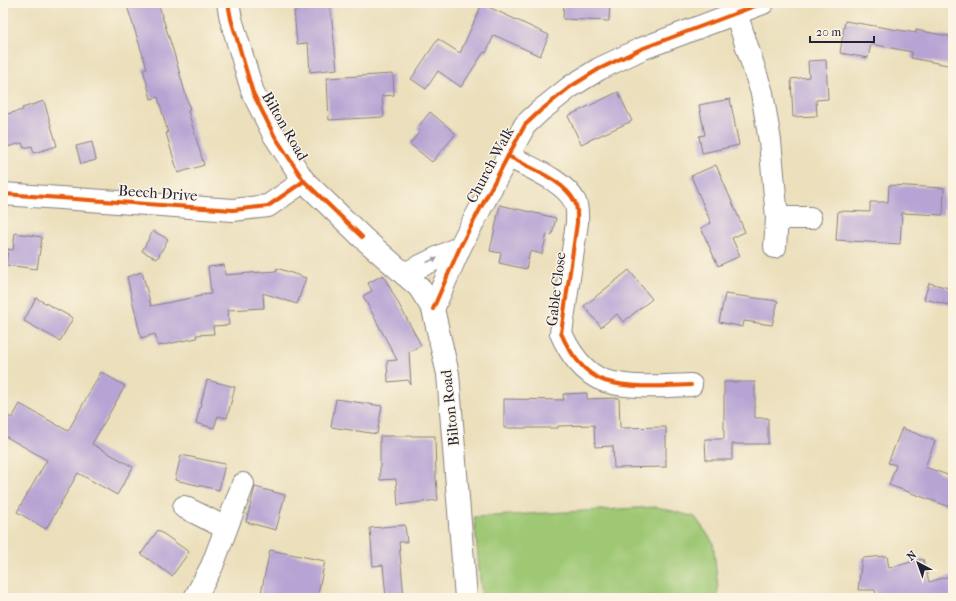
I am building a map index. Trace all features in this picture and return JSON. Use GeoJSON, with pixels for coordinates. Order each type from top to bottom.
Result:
{"type":"FeatureCollection","features":[{"type":"Feature","properties":{"kind":"street","name":"Bilton Road"},"geometry":{"type":"LineString","coordinates":[[228,3],[231,20],[253,93],[274,135],[304,181],[362,237],[419,287],[433,308],[448,374],[466,598]]}},
{"type":"Feature","properties":{"kind":"street","name":"Church Walk"},"geometry":{"type":"LineString","coordinates":[[433,308],[460,247],[508,156],[525,126],[530,121],[553,100],[594,72],[641,49],[763,3]]}},
{"type":"Feature","properties":{"kind":"street"},"geometry":{"type":"LineString","coordinates":[[736,13],[762,93],[770,141],[777,218],[775,247]]}},
{"type":"Feature","properties":{"kind":"street","name":"Gable Close"},"geometry":{"type":"LineString","coordinates":[[508,156],[558,183],[566,190],[574,201],[577,212],[577,223],[561,332],[567,347],[578,362],[590,373],[605,381],[639,386],[691,385]]}},
{"type":"Feature","properties":{"kind":"street","name":"Beech Drive"},"geometry":{"type":"LineString","coordinates":[[3,194],[233,210],[268,206],[304,181]]}},
{"type":"Feature","properties":{"kind":"street"},"geometry":{"type":"LineString","coordinates":[[777,218],[810,218]]}},
{"type":"Feature","properties":{"kind":"street"},"geometry":{"type":"LineString","coordinates":[[404,274],[460,247]]}},
{"type":"Feature","properties":{"kind":"street"},"geometry":{"type":"LineString","coordinates":[[195,598],[212,566],[243,484]]}},
{"type":"Feature","properties":{"kind":"street"},"geometry":{"type":"LineString","coordinates":[[184,507],[226,528]]}},
{"type":"Feature","properties":{"kind":"green space"},"geometry":{"type":"Polygon","coordinates":[[[657,507],[695,517],[713,542],[718,588],[717,598],[482,598],[474,517],[657,507]]]}},
{"type":"Feature","properties":{"kind":"building"},"geometry":{"type":"Polygon","coordinates":[[[126,3],[158,3],[174,53],[190,110],[188,111],[204,165],[178,173],[166,133],[168,133],[158,97],[151,99],[143,69],[147,68],[126,3]]]}},
{"type":"Feature","properties":{"kind":"building"},"geometry":{"type":"Polygon","coordinates":[[[296,3],[330,3],[337,69],[310,72],[308,43],[297,44],[294,11],[296,11],[296,3]]]}},
{"type":"Feature","properties":{"kind":"building"},"geometry":{"type":"Polygon","coordinates":[[[564,3],[610,3],[609,21],[563,19],[564,3]]]}},
{"type":"Feature","properties":{"kind":"building"},"geometry":{"type":"Polygon","coordinates":[[[482,4],[549,35],[540,56],[494,35],[486,53],[484,52],[461,87],[438,71],[426,89],[411,79],[438,39],[460,53],[482,4]]]}},
{"type":"Feature","properties":{"kind":"building"},"geometry":{"type":"Polygon","coordinates":[[[845,21],[916,33],[916,30],[953,37],[953,66],[911,58],[912,52],[871,44],[868,58],[840,53],[845,21]]]}},
{"type":"Feature","properties":{"kind":"building"},"geometry":{"type":"Polygon","coordinates":[[[826,60],[828,99],[816,100],[817,116],[793,117],[791,79],[809,77],[808,61],[826,60]]]}},
{"type":"Feature","properties":{"kind":"building"},"geometry":{"type":"Polygon","coordinates":[[[393,74],[394,95],[382,96],[384,117],[329,120],[327,78],[393,74]]]}},
{"type":"Feature","properties":{"kind":"building"},"geometry":{"type":"Polygon","coordinates":[[[618,92],[632,121],[581,144],[568,116],[618,92]]]}},
{"type":"Feature","properties":{"kind":"building"},"geometry":{"type":"Polygon","coordinates":[[[730,99],[739,145],[702,153],[699,136],[705,135],[699,105],[730,99]]]}},
{"type":"Feature","properties":{"kind":"building"},"geometry":{"type":"Polygon","coordinates":[[[44,101],[57,146],[34,153],[32,146],[24,148],[22,143],[3,148],[3,115],[23,110],[22,108],[44,101]]]}},
{"type":"Feature","properties":{"kind":"building"},"geometry":{"type":"Polygon","coordinates":[[[430,112],[456,134],[432,162],[410,144],[420,131],[417,128],[430,112]]]}},
{"type":"Feature","properties":{"kind":"building"},"geometry":{"type":"Polygon","coordinates":[[[92,142],[96,160],[81,164],[76,146],[92,142]]]}},
{"type":"Feature","properties":{"kind":"building"},"geometry":{"type":"Polygon","coordinates":[[[716,165],[745,232],[732,238],[740,256],[718,266],[701,228],[711,223],[691,176],[716,165]]]}},
{"type":"Feature","properties":{"kind":"building"},"geometry":{"type":"Polygon","coordinates":[[[889,185],[944,188],[943,215],[902,213],[900,244],[836,240],[838,211],[870,212],[870,202],[888,202],[889,185]]]}},
{"type":"Feature","properties":{"kind":"building"},"geometry":{"type":"Polygon","coordinates":[[[500,205],[556,218],[552,235],[547,234],[542,254],[530,251],[526,269],[499,263],[501,253],[490,251],[500,205]]]}},
{"type":"Feature","properties":{"kind":"building"},"geometry":{"type":"Polygon","coordinates":[[[153,231],[168,239],[157,259],[142,251],[153,231]]]}},
{"type":"Feature","properties":{"kind":"building"},"geometry":{"type":"Polygon","coordinates":[[[15,233],[42,237],[37,269],[6,265],[8,249],[13,250],[15,233]]]}},
{"type":"Feature","properties":{"kind":"building"},"geometry":{"type":"Polygon","coordinates":[[[224,265],[225,275],[276,271],[277,268],[306,278],[297,304],[263,293],[264,308],[228,310],[229,325],[213,326],[214,334],[196,335],[197,338],[158,346],[155,334],[141,338],[127,277],[142,272],[151,306],[211,294],[208,267],[224,265]]]}},
{"type":"Feature","properties":{"kind":"building"},"geometry":{"type":"Polygon","coordinates":[[[629,270],[652,299],[623,322],[617,314],[601,327],[584,306],[629,270]]]}},
{"type":"Feature","properties":{"kind":"building"},"geometry":{"type":"Polygon","coordinates":[[[383,275],[421,345],[409,352],[411,385],[408,380],[388,382],[387,361],[397,360],[363,296],[372,291],[368,283],[383,275]]]}},
{"type":"Feature","properties":{"kind":"building"},"geometry":{"type":"Polygon","coordinates":[[[929,283],[953,289],[953,306],[924,299],[929,283]]]}},
{"type":"Feature","properties":{"kind":"building"},"geometry":{"type":"Polygon","coordinates":[[[725,294],[778,301],[772,325],[744,321],[743,327],[719,322],[725,294]]]}},
{"type":"Feature","properties":{"kind":"building"},"geometry":{"type":"Polygon","coordinates":[[[36,298],[73,318],[60,341],[24,321],[36,298]]]}},
{"type":"Feature","properties":{"kind":"building"},"geometry":{"type":"Polygon","coordinates":[[[101,372],[125,386],[92,444],[133,467],[117,495],[78,473],[46,529],[17,512],[47,460],[3,435],[3,413],[12,418],[20,404],[68,431],[101,372]]]}},
{"type":"Feature","properties":{"kind":"building"},"geometry":{"type":"Polygon","coordinates":[[[207,380],[235,387],[227,418],[218,416],[214,428],[196,423],[207,380]]]}},
{"type":"Feature","properties":{"kind":"building"},"geometry":{"type":"Polygon","coordinates":[[[724,382],[755,382],[755,418],[768,418],[768,444],[732,444],[732,460],[706,460],[705,439],[724,439],[724,382]]]}},
{"type":"Feature","properties":{"kind":"building"},"geometry":{"type":"Polygon","coordinates":[[[587,393],[587,399],[619,398],[620,428],[666,427],[666,467],[614,468],[613,446],[595,447],[594,425],[558,426],[558,428],[504,428],[504,399],[564,400],[563,394],[587,393]]]}},
{"type":"Feature","properties":{"kind":"building"},"geometry":{"type":"Polygon","coordinates":[[[336,399],[382,406],[377,434],[331,427],[336,399]]]}},
{"type":"Feature","properties":{"kind":"building"},"geometry":{"type":"Polygon","coordinates":[[[902,428],[935,441],[925,467],[953,477],[953,508],[889,485],[896,465],[888,463],[902,428]]]}},
{"type":"Feature","properties":{"kind":"building"},"geometry":{"type":"Polygon","coordinates":[[[380,436],[435,436],[438,500],[398,505],[396,479],[380,480],[380,436]]]}},
{"type":"Feature","properties":{"kind":"building"},"geometry":{"type":"Polygon","coordinates":[[[181,455],[225,464],[219,490],[175,480],[181,455]]]}},
{"type":"Feature","properties":{"kind":"building"},"geometry":{"type":"Polygon","coordinates":[[[255,487],[285,495],[276,530],[246,522],[255,487]]]}},
{"type":"Feature","properties":{"kind":"building"},"geometry":{"type":"Polygon","coordinates":[[[405,525],[407,542],[399,542],[404,598],[386,598],[383,565],[373,566],[370,528],[405,525]]]}},
{"type":"Feature","properties":{"kind":"building"},"geometry":{"type":"Polygon","coordinates":[[[158,530],[189,552],[172,576],[141,554],[158,530]]]}},
{"type":"Feature","properties":{"kind":"building"},"geometry":{"type":"Polygon","coordinates":[[[270,550],[325,561],[317,598],[260,598],[270,550]]]}},
{"type":"Feature","properties":{"kind":"building"},"geometry":{"type":"Polygon","coordinates":[[[887,556],[889,568],[923,559],[929,582],[953,575],[953,598],[877,598],[875,590],[858,590],[862,558],[887,556]]]}},
{"type":"Feature","properties":{"kind":"cycle path"},"geometry":{"type":"LineString","coordinates":[[228,3],[231,19],[253,93],[274,135],[304,181],[362,237]]}},
{"type":"Feature","properties":{"kind":"cycle path"},"geometry":{"type":"LineString","coordinates":[[433,309],[460,247],[508,156],[525,125],[540,111],[570,87],[599,69],[641,49],[763,3]]}},
{"type":"Feature","properties":{"kind":"cycle path"},"geometry":{"type":"LineString","coordinates":[[508,156],[545,175],[563,187],[575,202],[577,223],[561,333],[568,348],[578,362],[597,378],[615,384],[648,386],[691,385]]}},
{"type":"Feature","properties":{"kind":"cycle path"},"geometry":{"type":"LineString","coordinates":[[3,194],[233,210],[268,206],[304,181]]}}]}
